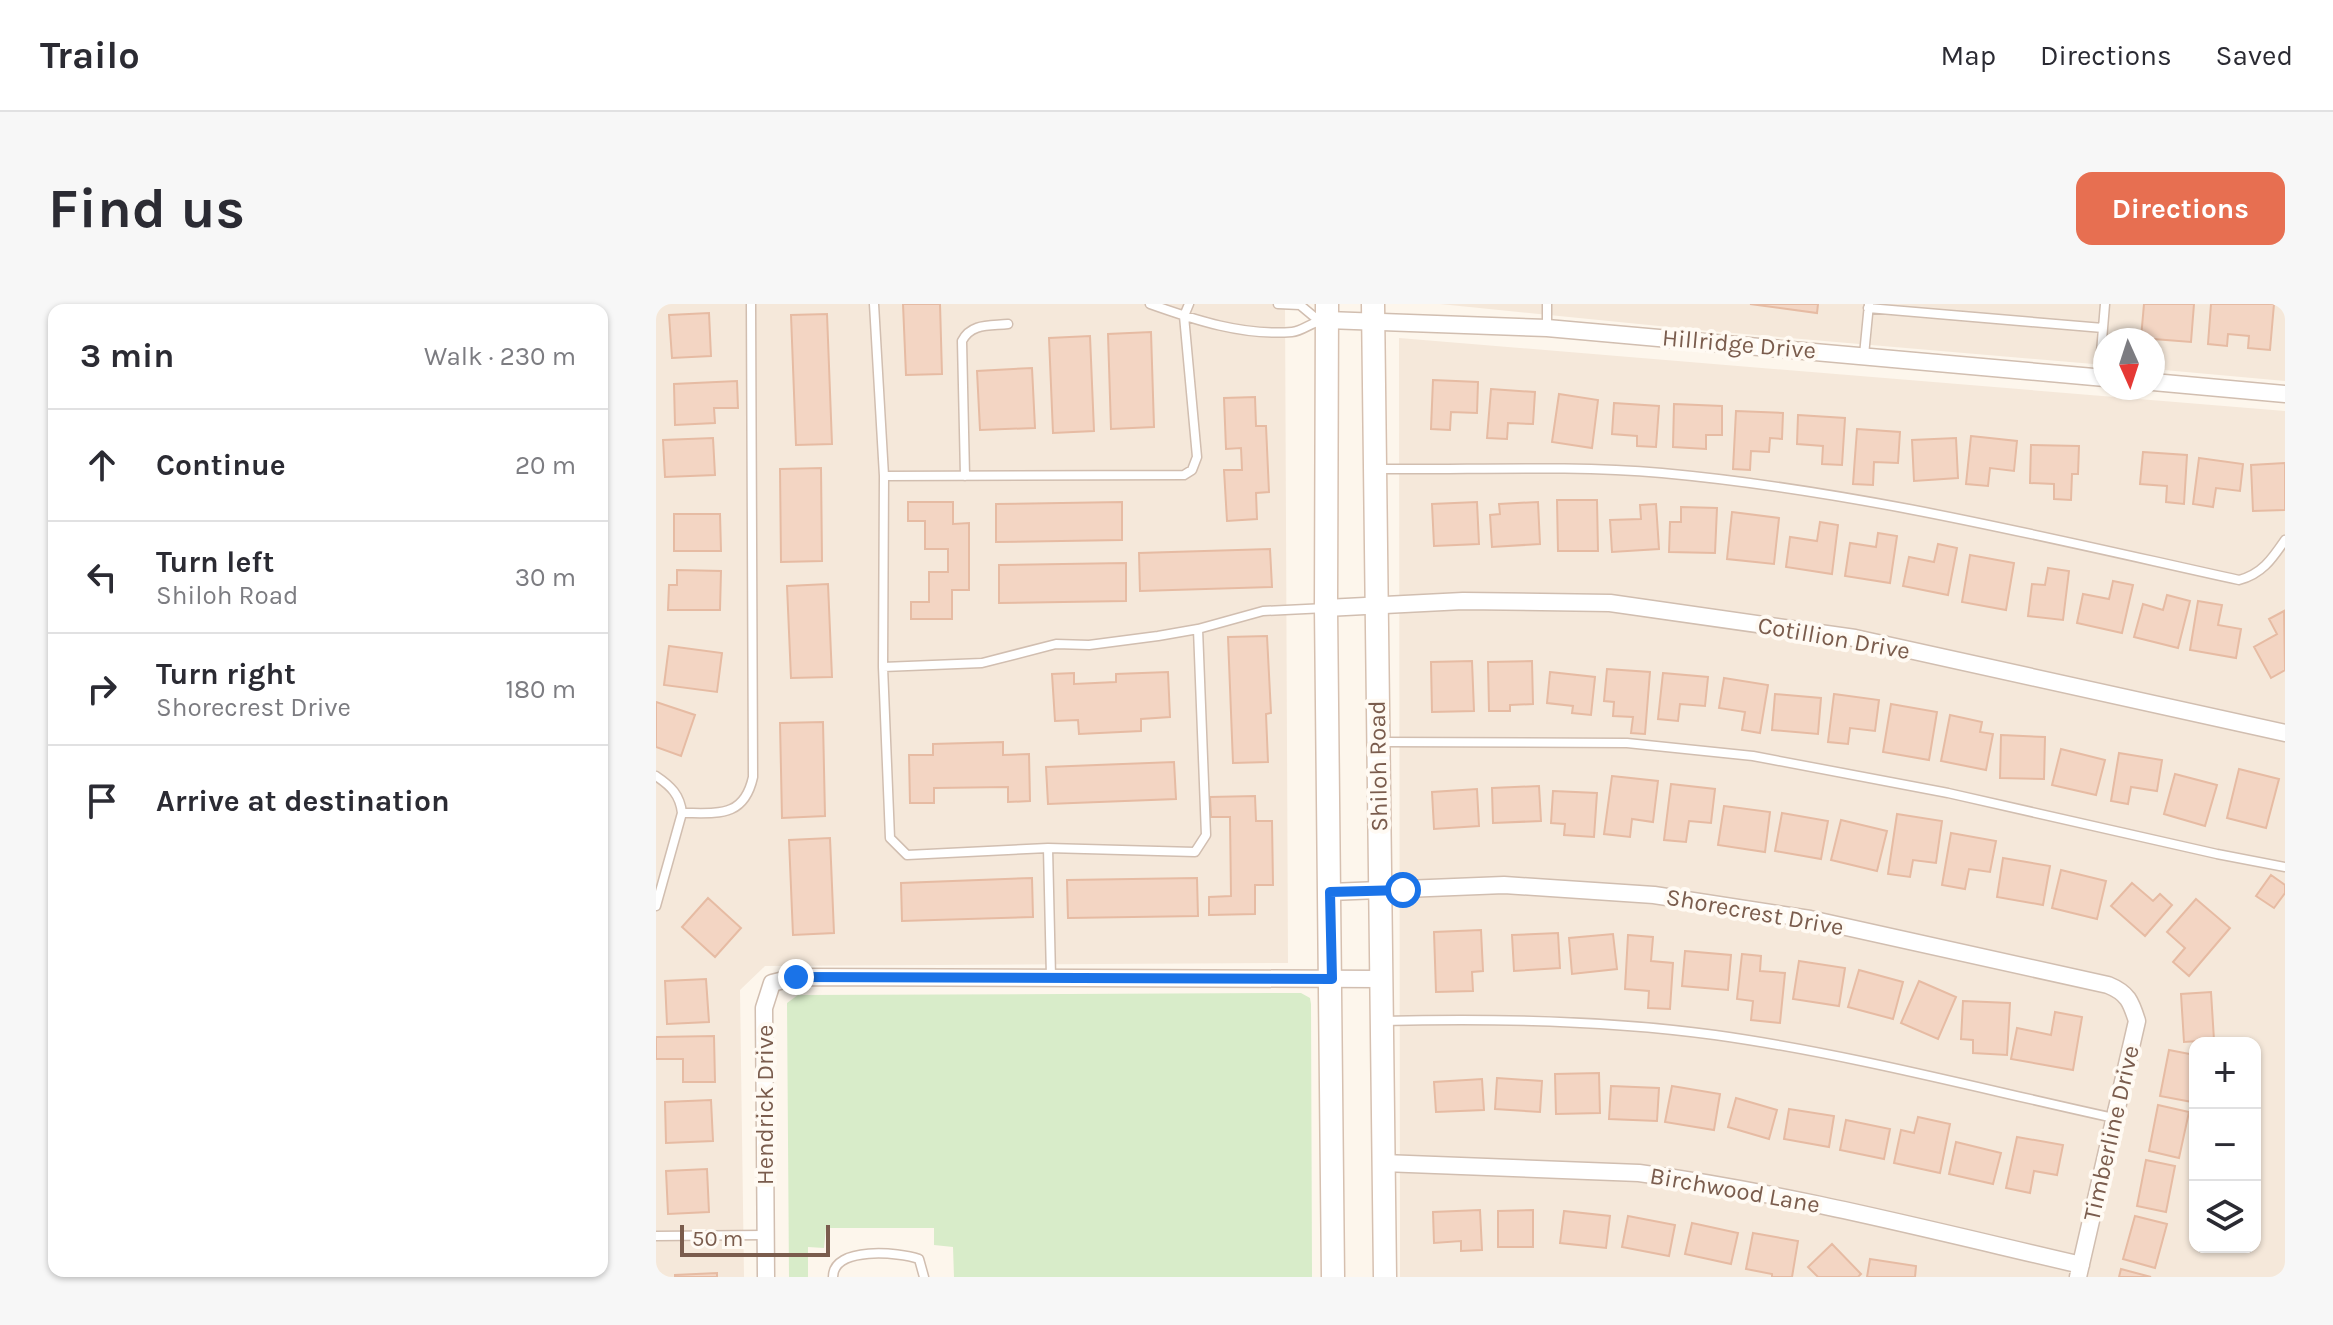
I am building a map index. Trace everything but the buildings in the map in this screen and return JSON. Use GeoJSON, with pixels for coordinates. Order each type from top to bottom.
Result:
{"type":"FeatureCollection","features":[{"type":"Feature","properties":{"kind":"main road","name":"Shiloh Road"},"geometry":{"type":"LineString","coordinates":[[1372,313],[1385,1277]]}},
{"type":"Feature","properties":{"kind":"main road","name":"Shiloh Road"},"geometry":{"type":"LineString","coordinates":[[1324,315],[1333,1277]]}},
{"type":"Feature","properties":{"kind":"street","name":"Hillridge Drive"},"geometry":{"type":"LineString","coordinates":[[1324,315],[1372,313],[2093,376]]}},
{"type":"Feature","properties":{"kind":"street"},"geometry":{"type":"LineString","coordinates":[[2165,383],[2285,394]]}},
{"type":"Feature","properties":{"kind":"street","name":"Cotillion Drive"},"geometry":{"type":"LineString","coordinates":[[1326,608],[1463,601],[1610,603],[1855,638],[2285,733]]}},
{"type":"Feature","properties":{"kind":"street","name":"Shorecrest Drive"},"geometry":{"type":"LineString","coordinates":[[1330,892],[1504,885],[1654,895],[1810,919],[2123,991]]}},
{"type":"Feature","properties":{"kind":"street","name":"Hendrick Drive"},"geometry":{"type":"LineString","coordinates":[[766,1277],[764,1008],[772,983],[796,977],[1051,978]]}},
{"type":"Feature","properties":{"kind":"street"},"geometry":{"type":"LineString","coordinates":[[1051,978],[1381,979]]}},
{"type":"Feature","properties":{"kind":"street","name":"Timberline Drive"},"geometry":{"type":"LineString","coordinates":[[2079,1271],[2137,1021],[2131,1001],[2123,991]]}},
{"type":"Feature","properties":{"kind":"street","name":"Birchwood Lane"},"geometry":{"type":"LineString","coordinates":[[1383,1163],[1639,1173],[1679,1178],[1787,1197],[2079,1271]]}},
{"type":"Feature","properties":{"kind":"lane"},"geometry":{"type":"LineString","coordinates":[[682,813],[734,809],[744,803],[753,777],[751,304]]}},
{"type":"Feature","properties":{"kind":"lane"},"geometry":{"type":"LineString","coordinates":[[874,304],[884,476],[883,667],[890,838],[897,847],[907,855],[1048,848],[1195,852],[1206,835],[1198,629]]}},
{"type":"Feature","properties":{"kind":"lane"},"geometry":{"type":"LineString","coordinates":[[1150,304],[1221,327],[1295,332],[1324,315]]}},
{"type":"Feature","properties":{"kind":"lane"},"geometry":{"type":"LineString","coordinates":[[884,476],[1184,475],[1192,470],[1197,457],[1184,316],[1189,304]]}},
{"type":"Feature","properties":{"kind":"lane"},"geometry":{"type":"LineString","coordinates":[[1278,304],[1300,305],[1324,315]]}},
{"type":"Feature","properties":{"kind":"lane"},"geometry":{"type":"LineString","coordinates":[[1547,304],[1547,328]]}},
{"type":"Feature","properties":{"kind":"lane"},"geometry":{"type":"LineString","coordinates":[[1864,355],[1869,306],[2103,328],[2105,304]]}},
{"type":"Feature","properties":{"kind":"lane"},"geometry":{"type":"LineString","coordinates":[[965,476],[962,341],[967,331],[979,326],[1008,324]]}},
{"type":"Feature","properties":{"kind":"lane"},"geometry":{"type":"LineString","coordinates":[[1375,469],[1582,468],[1664,473],[1842,496],[1950,515],[2239,580],[2252,577],[2269,563],[2285,540]]}},
{"type":"Feature","properties":{"kind":"lane"},"geometry":{"type":"LineString","coordinates":[[883,667],[982,663],[1056,644],[1089,645],[1198,629],[1263,611],[1326,608]]}},
{"type":"Feature","properties":{"kind":"lane"},"geometry":{"type":"LineString","coordinates":[[1377,742],[1627,743],[1753,756],[1948,793],[2285,867]]}},
{"type":"Feature","properties":{"kind":"lane"},"geometry":{"type":"LineString","coordinates":[[656,776],[681,799],[682,813],[656,906]]}},
{"type":"Feature","properties":{"kind":"lane"},"geometry":{"type":"LineString","coordinates":[[1048,848],[1051,978]]}},
{"type":"Feature","properties":{"kind":"lane"},"geometry":{"type":"LineString","coordinates":[[1381,1021],[1552,1020],[1716,1036],[1928,1074],[2114,1118]]}},
{"type":"Feature","properties":{"kind":"lane"},"geometry":{"type":"LineString","coordinates":[[656,1236],[765,1235]]}},
{"type":"Feature","properties":{"kind":"lane"},"geometry":{"type":"LineString","coordinates":[[833,1277],[833,1269],[840,1260],[853,1255],[906,1254],[919,1259],[924,1277]]}},
{"type":"Feature","properties":{"kind":"shaded area"},"geometry":{"type":"Polygon","coordinates":[[[656,304],[1285,304],[1288,963],[765,966],[740,990],[744,1277],[656,1277],[656,304]]]}},
{"type":"Feature","properties":{"kind":"shaded area"},"geometry":{"type":"Polygon","coordinates":[[[1440,304],[2285,304],[2285,381],[2165,370],[2165,328],[2093,328],[2093,364],[1440,304]]]}},
{"type":"Feature","properties":{"kind":"shaded area"},"geometry":{"type":"Polygon","coordinates":[[[1399,338],[2093,395],[2093,400],[2151,400],[2285,411],[2285,1277],[1400,1277],[1399,338]]]}},
{"type":"Feature","properties":{"kind":"green space"},"geometry":{"type":"Polygon","coordinates":[[[1301,993],[1310,998],[1311,1004],[1312,1277],[954,1277],[953,1247],[934,1245],[934,1228],[826,1228],[824,1248],[808,1247],[808,1277],[789,1277],[787,1003],[798,995],[1301,993]]]}},
{"type":"Feature","properties":{"kind":"route"},"geometry":{"type":"LineString","coordinates":[[796,977],[1332,979],[1330,892],[1403,890]]}}]}
